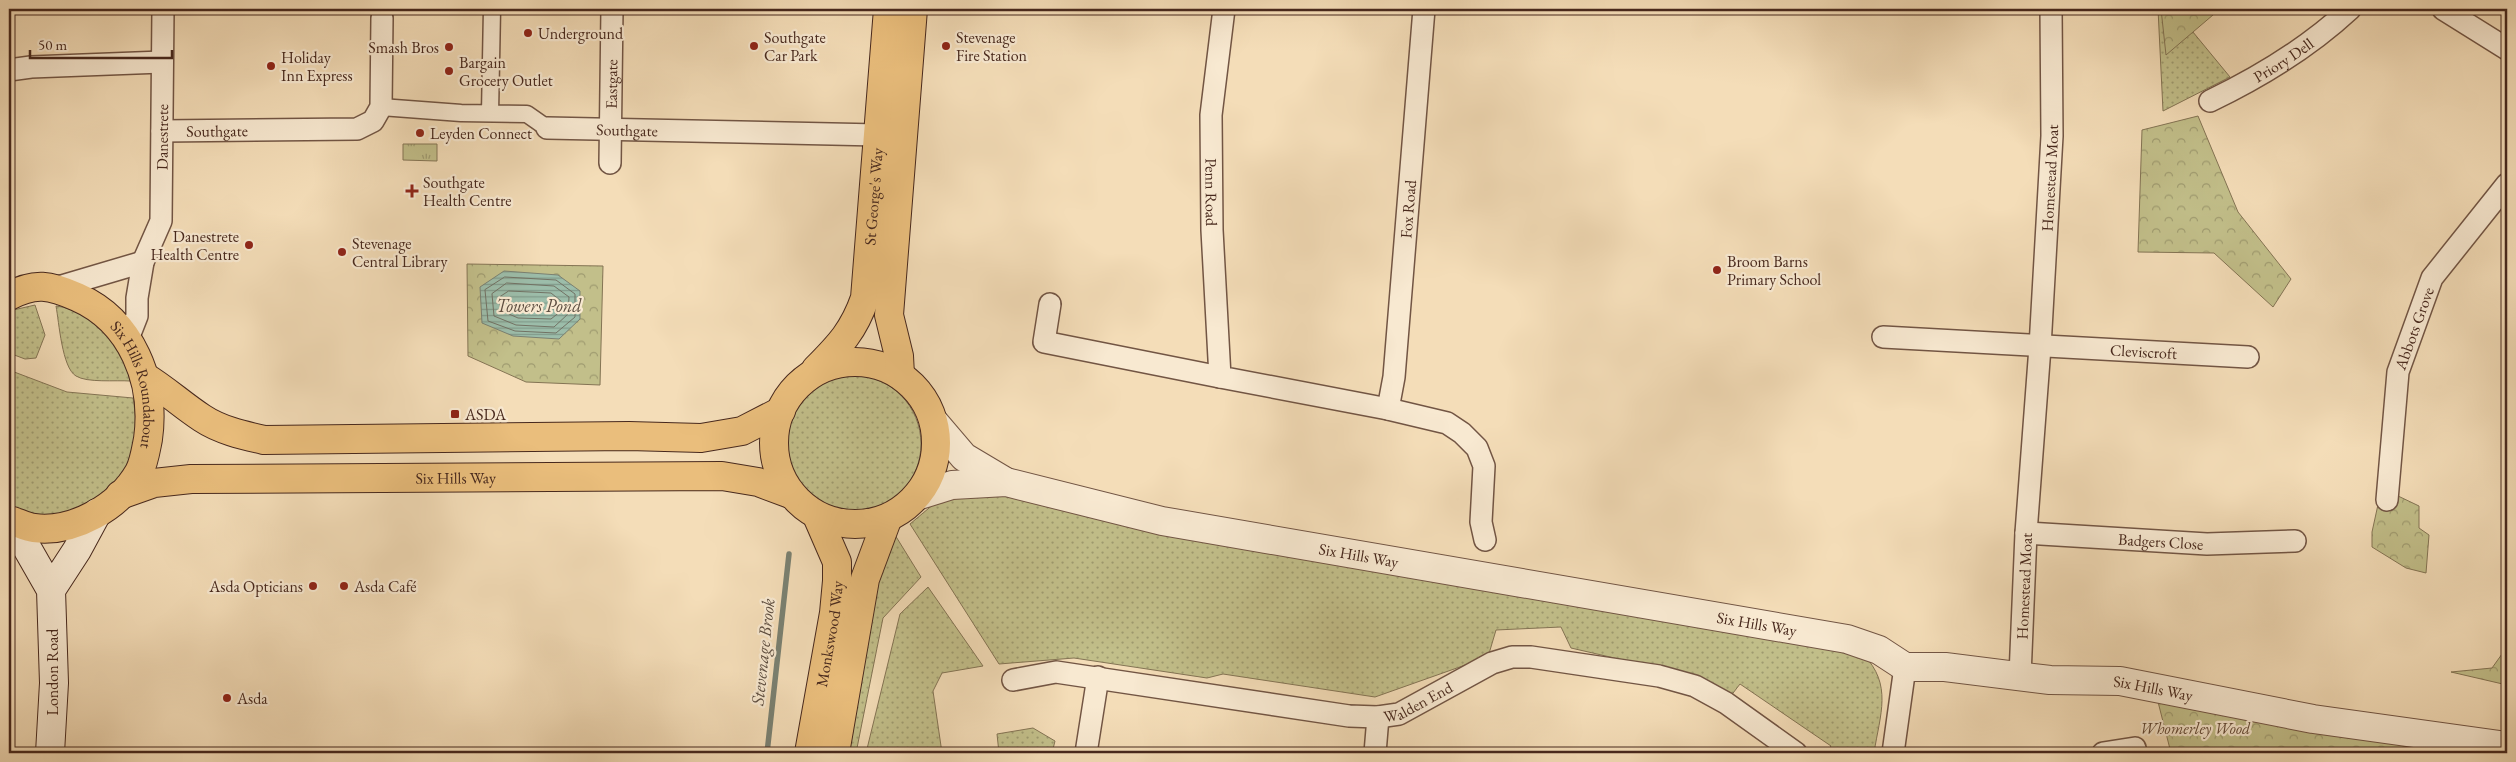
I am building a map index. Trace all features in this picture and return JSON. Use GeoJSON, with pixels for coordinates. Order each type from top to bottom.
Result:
{"type":"FeatureCollection","features":[{"type":"Feature","properties":{"kind":"main road","name":"St George's Way"},"geometry":{"type":"LineString","coordinates":[[816,369],[841,345],[853,328],[866,298],[888,9]]}},
{"type":"Feature","properties":{"kind":"main road","name":"St George's Way"},"geometry":{"type":"LineString","coordinates":[[900,375],[899,356],[889,315],[913,9]]}},
{"type":"Feature","properties":{"kind":"main road","name":"Six Hills Roundabout"},"geometry":{"type":"LineString","coordinates":[[9,520],[33,528],[70,526],[96,513],[120,495],[140,471],[146,449],[150,407],[145,377],[128,339],[98,308],[55,288],[15,287]]}},
{"type":"Feature","properties":{"kind":"main road"},"geometry":{"type":"LineString","coordinates":[[856,362],[883,366],[900,375],[927,405],[935,423],[936,449],[932,471],[920,495],[887,520],[875,525],[858,525],[830,521],[817,516],[790,494],[777,464],[775,431],[780,411],[788,395],[816,369],[834,364],[856,362]]}},
{"type":"Feature","properties":{"kind":"main road"},"geometry":{"type":"LineString","coordinates":[[145,377],[170,392],[203,419],[232,432],[264,440],[628,436],[701,438],[742,431],[780,411]]}},
{"type":"Feature","properties":{"kind":"main road","name":"Six Hills Way"},"geometry":{"type":"LineString","coordinates":[[120,495],[154,483],[191,480],[713,476],[758,482],[790,494]]}},
{"type":"Feature","properties":{"kind":"main road","name":"Monkswood Way"},"geometry":{"type":"LineString","coordinates":[[809,753],[834,613],[837,581],[837,562],[817,516]]}},
{"type":"Feature","properties":{"kind":"main road","name":"Monkswood Way"},"geometry":{"type":"LineString","coordinates":[[835,753],[865,579],[887,520]]}},
{"type":"Feature","properties":{"kind":"street","name":"Danestrete"},"geometry":{"type":"LineString","coordinates":[[128,339],[137,316],[137,298],[143,262],[161,221],[163,9]]}},
{"type":"Feature","properties":{"kind":"street"},"geometry":{"type":"LineString","coordinates":[[490,113],[492,9]]}},
{"type":"Feature","properties":{"kind":"street","name":"Eastgate"},"geometry":{"type":"LineString","coordinates":[[610,163],[612,9]]}},
{"type":"Feature","properties":{"kind":"street","name":"Penn Road"},"geometry":{"type":"LineString","coordinates":[[1220,377],[1212,230],[1211,115],[1224,9]]}},
{"type":"Feature","properties":{"kind":"street","name":"Fox Road"},"geometry":{"type":"LineString","coordinates":[[1388,409],[1394,377],[1424,9]]}},
{"type":"Feature","properties":{"kind":"street","name":"Homestead Moat"},"geometry":{"type":"LineString","coordinates":[[2020,676],[2023,646],[2026,533],[2040,347],[2052,136],[2051,9]]}},
{"type":"Feature","properties":{"kind":"street","name":"Priory Dell"},"geometry":{"type":"LineString","coordinates":[[2210,102],[2294,55],[2315,41],[2350,9]]}},
{"type":"Feature","properties":{"kind":"street"},"geometry":{"type":"LineString","coordinates":[[2443,9],[2507,49]]}},
{"type":"Feature","properties":{"kind":"street"},"geometry":{"type":"LineString","coordinates":[[381,107],[382,18]]}},
{"type":"Feature","properties":{"kind":"street"},"geometry":{"type":"LineString","coordinates":[[9,70],[31,67],[162,62]]}},
{"type":"Feature","properties":{"kind":"street","name":"Southgate"},"geometry":{"type":"LineString","coordinates":[[162,131],[356,129],[373,121],[381,107],[461,113],[527,114],[547,128],[878,135]]}},
{"type":"Feature","properties":{"kind":"street","name":"Abbots Grove"},"geometry":{"type":"LineString","coordinates":[[2387,500],[2398,372],[2432,278],[2507,184]]}},
{"type":"Feature","properties":{"kind":"street"},"geometry":{"type":"LineString","coordinates":[[55,288],[143,262]]}},
{"type":"Feature","properties":{"kind":"street"},"geometry":{"type":"LineString","coordinates":[[1050,304],[1044,342],[1388,409],[1447,424],[1462,433],[1477,448],[1484,466],[1481,522],[1484,540]]}},
{"type":"Feature","properties":{"kind":"street"},"geometry":{"type":"LineString","coordinates":[[1883,337],[2040,347]]}},
{"type":"Feature","properties":{"kind":"street","name":"Cleviscroft"},"geometry":{"type":"LineString","coordinates":[[2040,347],[2248,357]]}},
{"type":"Feature","properties":{"kind":"street","name":"Six Hills Way"},"geometry":{"type":"LineString","coordinates":[[935,423],[964,457],[1006,482],[1162,521],[1847,639],[1879,650],[1905,666],[1945,667],[2050,680],[2120,681],[2313,719],[2507,746]]}},
{"type":"Feature","properties":{"kind":"street","name":"Six Hills Way"},"geometry":{"type":"LineString","coordinates":[[920,495],[952,485],[1006,482]]}},
{"type":"Feature","properties":{"kind":"street"},"geometry":{"type":"LineString","coordinates":[[51,590],[77,550],[96,513]]}},
{"type":"Feature","properties":{"kind":"street","name":"London Road"},"geometry":{"type":"LineString","coordinates":[[9,526],[27,548],[51,590],[54,683],[50,753]]}},
{"type":"Feature","properties":{"kind":"street","name":"Badgers Close"},"geometry":{"type":"LineString","coordinates":[[2026,533],[2207,544],[2295,541]]}},
{"type":"Feature","properties":{"kind":"street","name":"Walden End"},"geometry":{"type":"LineString","coordinates":[[1013,680],[1056,672],[1349,716],[1378,717],[1399,714],[1492,663],[1512,657],[1531,657],[1659,676],[1695,686],[1726,703],[1796,753]]}},
{"type":"Feature","properties":{"kind":"street"},"geometry":{"type":"LineString","coordinates":[[1893,753],[1905,666]]}},
{"type":"Feature","properties":{"kind":"street"},"geometry":{"type":"LineString","coordinates":[[1086,753],[1098,677]]}},
{"type":"Feature","properties":{"kind":"street"},"geometry":{"type":"LineString","coordinates":[[1375,753],[1378,717]]}},
{"type":"Feature","properties":{"kind":"street"},"geometry":{"type":"LineString","coordinates":[[2103,753],[2135,748]]}},
{"type":"Feature","properties":{"kind":"green space"},"geometry":{"type":"Polygon","coordinates":[[[2158,9],[2174,9],[2230,77],[2163,111],[2158,9]]]}},
{"type":"Feature","properties":{"kind":"green space"},"geometry":{"type":"Polygon","coordinates":[[[2161,9],[2220,9],[2166,55],[2161,9]]]}},
{"type":"Feature","properties":{"kind":"green space"},"geometry":{"type":"Polygon","coordinates":[[[2198,116],[2238,212],[2291,279],[2273,307],[2214,253],[2138,252],[2142,130],[2198,116]]]}},
{"type":"Feature","properties":{"kind":"green space"},"geometry":{"type":"Polygon","coordinates":[[[403,144],[437,144],[437,161],[403,160],[403,144]]]}},
{"type":"Feature","properties":{"kind":"green space"},"geometry":{"type":"Polygon","coordinates":[[[467,264],[603,266],[600,385],[526,382],[468,356],[467,264]]]}},
{"type":"Feature","properties":{"kind":"green space"},"geometry":{"type":"Polygon","coordinates":[[[35,305],[45,335],[36,358],[25,359],[9,353],[9,311],[35,305]]]}},
{"type":"Feature","properties":{"kind":"green space"},"geometry":{"type":"Polygon","coordinates":[[[56,306],[83,314],[105,331],[121,354],[130,381],[87,380],[76,376],[71,371],[64,355],[56,306]]]}},
{"type":"Feature","properties":{"kind":"green space"},"geometry":{"type":"Polygon","coordinates":[[[9,370],[67,392],[133,398],[135,427],[131,453],[121,476],[106,494],[87,507],[64,514],[38,514],[9,507],[9,370]]]}},
{"type":"Feature","properties":{"kind":"green space"},"geometry":{"type":"Polygon","coordinates":[[[852,375],[866,376],[879,380],[891,386],[901,395],[910,405],[916,417],[920,430],[920,458],[916,471],[910,483],[901,493],[891,502],[879,508],[866,512],[852,513],[838,512],[825,508],[813,502],[803,493],[794,483],[788,471],[784,458],[783,444],[784,430],[788,417],[794,405],[803,395],[813,386],[825,380],[838,376],[852,375]]]}},
{"type":"Feature","properties":{"kind":"green space"},"geometry":{"type":"Polygon","coordinates":[[[1008,492],[1863,654],[1878,677],[1881,689],[1881,713],[1874,753],[1826,753],[1831,746],[1740,684],[1730,697],[1697,677],[1571,648],[1561,627],[1496,630],[1488,657],[1375,697],[1223,674],[1207,678],[1074,658],[999,664],[910,524],[935,503],[946,498],[1008,492]]]}},
{"type":"Feature","properties":{"kind":"green space"},"geometry":{"type":"Polygon","coordinates":[[[2396,495],[2419,506],[2419,528],[2429,535],[2426,573],[2406,568],[2372,547],[2372,532],[2379,500],[2396,495]]]}},
{"type":"Feature","properties":{"kind":"green space"},"geometry":{"type":"Polygon","coordinates":[[[895,535],[921,577],[883,618],[856,753],[844,753],[865,610],[895,535]]]}},
{"type":"Feature","properties":{"kind":"green space"},"geometry":{"type":"Polygon","coordinates":[[[928,587],[983,666],[942,673],[933,691],[942,753],[866,753],[900,614],[928,587]]]}},
{"type":"Feature","properties":{"kind":"green space"},"geometry":{"type":"Polygon","coordinates":[[[2507,647],[2507,685],[2451,672],[2492,668],[2507,647]]]}},
{"type":"Feature","properties":{"kind":"green space","name":"Whomerley Wood"},"geometry":{"type":"Polygon","coordinates":[[[2156,694],[2437,753],[2171,753],[2156,694]]]}},
{"type":"Feature","properties":{"kind":"green space"},"geometry":{"type":"Polygon","coordinates":[[[1033,728],[1055,741],[1052,753],[999,753],[997,734],[1033,728]]]}},
{"type":"Feature","properties":{"kind":"water","name":"Towers Pond"},"geometry":{"type":"Polygon","coordinates":[[[504,271],[558,275],[580,291],[580,319],[559,339],[513,336],[482,323],[480,287],[504,271]]]}},
{"type":"Feature","properties":{"kind":"waterway","name":"Stevenage Brook"},"geometry":{"type":"LineString","coordinates":[[767,753],[789,554]]}},
{"type":"Feature","properties":{"kind":"place","name":"Underground"},"geometry":{"type":"Point","coordinates":[528,33]}},
{"type":"Feature","properties":{"kind":"place","name":"Southgate Car Park"},"geometry":{"type":"Point","coordinates":[754,46]}},
{"type":"Feature","properties":{"kind":"place","name":"Stevenage Fire Station"},"geometry":{"type":"Point","coordinates":[946,46]}},
{"type":"Feature","properties":{"kind":"place","name":"Smash Bros"},"geometry":{"type":"Point","coordinates":[449,47]}},
{"type":"Feature","properties":{"kind":"place","name":"Holiday Inn Express"},"geometry":{"type":"Point","coordinates":[271,66]}},
{"type":"Feature","properties":{"kind":"place","name":"Bargain Grocery Outlet"},"geometry":{"type":"Point","coordinates":[449,71]}},
{"type":"Feature","properties":{"kind":"place","name":"Leyden Connect"},"geometry":{"type":"Point","coordinates":[420,133]}},
{"type":"Feature","properties":{"kind":"place","name":"Southgate Health Centre"},"geometry":{"type":"Point","coordinates":[412,191]}},
{"type":"Feature","properties":{"kind":"place","name":"Danestrete Health Centre"},"geometry":{"type":"Point","coordinates":[249,245]}},
{"type":"Feature","properties":{"kind":"place","name":"Stevenage Central Library"},"geometry":{"type":"Point","coordinates":[342,252]}},
{"type":"Feature","properties":{"kind":"place","name":"Broom Barns Primary School"},"geometry":{"type":"Point","coordinates":[1717,270]}},
{"type":"Feature","properties":{"kind":"place","name":"ASDA"},"geometry":{"type":"Point","coordinates":[455,414]}},
{"type":"Feature","properties":{"kind":"place","name":"Asda Opticians"},"geometry":{"type":"Point","coordinates":[313,586]}},
{"type":"Feature","properties":{"kind":"place","name":"Asda Café"},"geometry":{"type":"Point","coordinates":[344,586]}},
{"type":"Feature","properties":{"kind":"place","name":"Asda"},"geometry":{"type":"Point","coordinates":[227,698]}}]}
